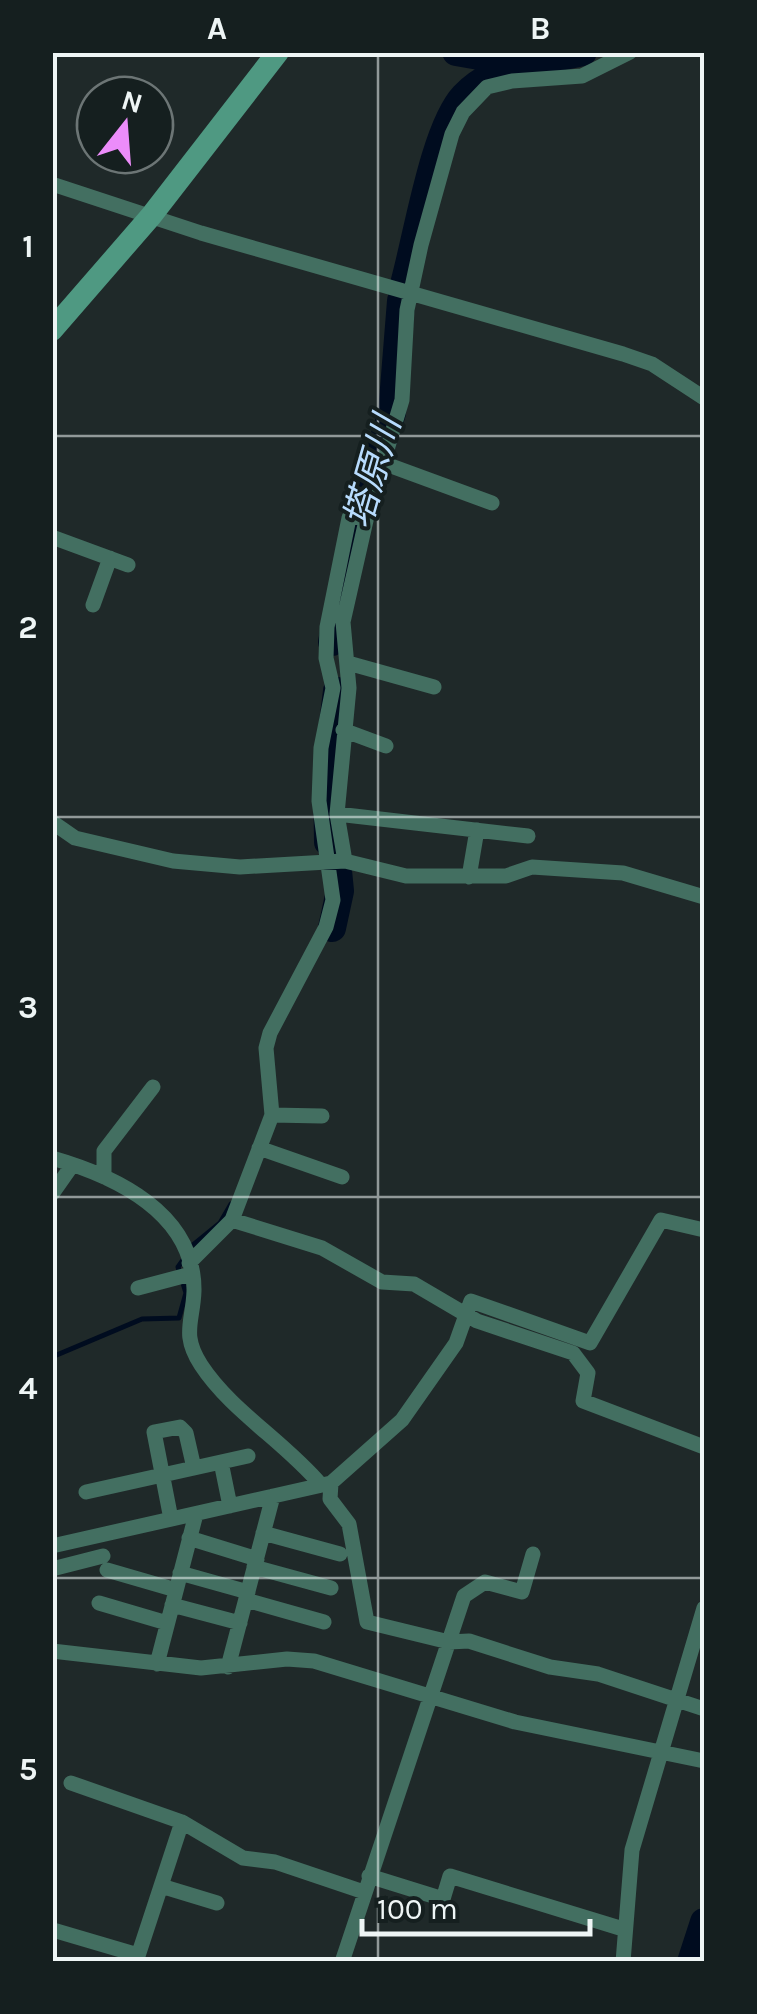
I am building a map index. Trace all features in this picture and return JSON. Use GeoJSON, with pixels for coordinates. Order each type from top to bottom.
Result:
{"type":"FeatureCollection","features":[{"type":"Feature","properties":{"kind":"main road"},"geometry":{"type":"LineString","coordinates":[[52,330],[151,216],[278,52]]}},
{"type":"Feature","properties":{"kind":"street"},"geometry":{"type":"LineString","coordinates":[[346,861],[337,814],[346,656],[343,622],[366,516],[402,400],[407,310],[452,134],[471,101],[487,87],[512,80],[582,76],[630,52]]}},
{"type":"Feature","properties":{"kind":"street"},"geometry":{"type":"LineString","coordinates":[[456,91],[471,101]]}},
{"type":"Feature","properties":{"kind":"street"},"geometry":{"type":"LineString","coordinates":[[52,184],[623,354],[652,364],[704,398]]}},
{"type":"Feature","properties":{"kind":"street"},"geometry":{"type":"LineString","coordinates":[[382,463],[492,503]]}},
{"type":"Feature","properties":{"kind":"street"},"geometry":{"type":"LineString","coordinates":[[138,1288],[186,1272],[232,1220],[272,1115],[266,1048],[326,927],[333,900],[319,800],[322,748],[333,688],[326,658],[327,628],[350,518],[366,516]]}},
{"type":"Feature","properties":{"kind":"street"},"geometry":{"type":"LineString","coordinates":[[52,537],[128,565]]}},
{"type":"Feature","properties":{"kind":"street"},"geometry":{"type":"LineString","coordinates":[[93,604],[110,558]]}},
{"type":"Feature","properties":{"kind":"street"},"geometry":{"type":"LineString","coordinates":[[326,658],[346,656],[434,688]]}},
{"type":"Feature","properties":{"kind":"street"},"geometry":{"type":"LineString","coordinates":[[343,730],[386,746]]}},
{"type":"Feature","properties":{"kind":"street"},"geometry":{"type":"LineString","coordinates":[[337,814],[528,836]]}},
{"type":"Feature","properties":{"kind":"street"},"geometry":{"type":"LineString","coordinates":[[52,822],[76,838],[173,861],[240,866],[346,861],[406,876],[506,876],[532,867],[623,873],[704,897]]}},
{"type":"Feature","properties":{"kind":"street"},"geometry":{"type":"LineString","coordinates":[[469,877],[477,830]]}},
{"type":"Feature","properties":{"kind":"street"},"geometry":{"type":"LineString","coordinates":[[104,1177],[104,1152],[153,1087]]}},
{"type":"Feature","properties":{"kind":"street"},"geometry":{"type":"LineString","coordinates":[[272,1115],[322,1116]]}},
{"type":"Feature","properties":{"kind":"street"},"geometry":{"type":"LineString","coordinates":[[259,1148],[342,1177]]}},
{"type":"Feature","properties":{"kind":"street"},"geometry":{"type":"LineString","coordinates":[[52,1158],[104,1177],[152,1204],[178,1237],[194,1288],[187,1328],[202,1368],[326,1484],[330,1499],[349,1524],[367,1622],[449,1642],[469,1642],[550,1667],[598,1674],[704,1709]]}},
{"type":"Feature","properties":{"kind":"street"},"geometry":{"type":"LineString","coordinates":[[52,1194],[71,1166]]}},
{"type":"Feature","properties":{"kind":"street"},"geometry":{"type":"LineString","coordinates":[[232,1220],[322,1248],[382,1282],[414,1284],[466,1314],[573,1352],[588,1373],[583,1400],[704,1447]]}},
{"type":"Feature","properties":{"kind":"street"},"geometry":{"type":"LineString","coordinates":[[52,1546],[326,1484],[402,1420],[447,1358],[471,1301],[590,1343],[661,1220],[704,1230]]}},
{"type":"Feature","properties":{"kind":"street"},"geometry":{"type":"LineString","coordinates":[[171,1519],[154,1432],[180,1427],[186,1433],[194,1468]]}},
{"type":"Feature","properties":{"kind":"street"},"geometry":{"type":"LineString","coordinates":[[86,1492],[248,1456]]}},
{"type":"Feature","properties":{"kind":"street"},"geometry":{"type":"LineString","coordinates":[[221,1462],[230,1506]]}},
{"type":"Feature","properties":{"kind":"street"},"geometry":{"type":"LineString","coordinates":[[228,1667],[273,1496]]}},
{"type":"Feature","properties":{"kind":"street"},"geometry":{"type":"LineString","coordinates":[[157,1664],[196,1514]]}},
{"type":"Feature","properties":{"kind":"street"},"geometry":{"type":"LineString","coordinates":[[263,1534],[340,1554]]}},
{"type":"Feature","properties":{"kind":"street"},"geometry":{"type":"LineString","coordinates":[[189,1538],[332,1588]]}},
{"type":"Feature","properties":{"kind":"street"},"geometry":{"type":"LineString","coordinates":[[342,1962],[464,1596],[485,1582],[522,1592],[533,1554]]}},
{"type":"Feature","properties":{"kind":"street"},"geometry":{"type":"LineString","coordinates":[[52,1569],[105,1563],[176,1589],[240,1623]]}},
{"type":"Feature","properties":{"kind":"street"},"geometry":{"type":"LineString","coordinates":[[176,1589],[247,1596],[324,1622]]}},
{"type":"Feature","properties":{"kind":"street"},"geometry":{"type":"LineString","coordinates":[[99,1603],[168,1623]]}},
{"type":"Feature","properties":{"kind":"street"},"geometry":{"type":"LineString","coordinates":[[623,1962],[632,1850],[704,1608]]}},
{"type":"Feature","properties":{"kind":"street"},"geometry":{"type":"LineString","coordinates":[[52,1651],[157,1664],[228,1667],[288,1659],[314,1661],[515,1722],[704,1761]]}},
{"type":"Feature","properties":{"kind":"street"},"geometry":{"type":"LineString","coordinates":[[71,1783],[182,1822],[242,1858],[443,1899],[450,1876],[623,1929]]}},
{"type":"Feature","properties":{"kind":"street"},"geometry":{"type":"LineString","coordinates":[[53,1930],[138,1959],[182,1822]]}},
{"type":"Feature","properties":{"kind":"street"},"geometry":{"type":"LineString","coordinates":[[161,1886],[216,1903]]}},
{"type":"Feature","properties":{"kind":"waterway","name":"塔原川"},"geometry":{"type":"LineString","coordinates":[[456,52],[526,64],[583,52]]}},
{"type":"Feature","properties":{"kind":"waterway","name":"塔原川"},"geometry":{"type":"LineString","coordinates":[[404,284],[435,157],[453,111],[478,84],[526,64]]}},
{"type":"Feature","properties":{"kind":"waterway","name":"塔原川"},"geometry":{"type":"LineString","coordinates":[[332,642],[356,523],[392,413],[401,301]]}},
{"type":"Feature","properties":{"kind":"waterway","name":"塔原川"},"geometry":{"type":"LineString","coordinates":[[328,842],[327,772],[337,691]]}},
{"type":"Feature","properties":{"kind":"waterway","name":"塔原川"},"geometry":{"type":"LineString","coordinates":[[332,928],[340,891],[338,871]]}},
{"type":"Feature","properties":{"kind":"waterway","name":"塔原川"},"geometry":{"type":"LineString","coordinates":[[193,1245],[220,1223],[231,1204]]}},
{"type":"Feature","properties":{"kind":"waterway","name":"塔原川"},"geometry":{"type":"LineString","coordinates":[[52,1357],[142,1319],[179,1318],[186,1293],[178,1267],[183,1260]]}},
{"type":"Feature","properties":{"kind":"waterway"},"geometry":{"type":"LineString","coordinates":[[691,1962],[704,1922]]}}]}
